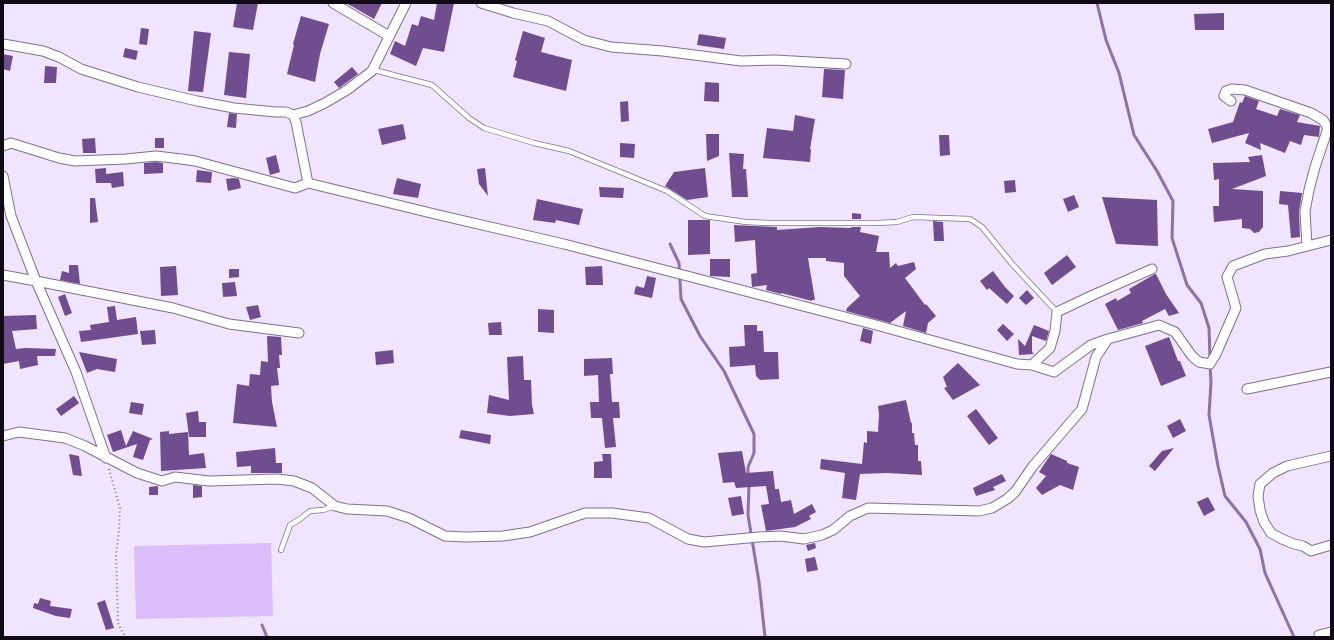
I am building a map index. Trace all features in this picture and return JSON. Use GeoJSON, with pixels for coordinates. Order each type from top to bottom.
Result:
{"type":"FeatureCollection","features":[{"type":"Feature","properties":{"kind":"street"},"geometry":{"type":"LineString","coordinates":[[333,3],[389,36]]}},
{"type":"Feature","properties":{"kind":"street"},"geometry":{"type":"LineString","coordinates":[[292,115],[308,111],[325,103],[372,71],[406,3]]}},
{"type":"Feature","properties":{"kind":"street"},"geometry":{"type":"LineString","coordinates":[[481,3],[513,13],[548,20],[584,40],[611,47],[663,51],[741,61],[775,60],[846,64]]}},
{"type":"Feature","properties":{"kind":"street"},"geometry":{"type":"LineString","coordinates":[[3,44],[43,51],[59,57],[81,69],[152,90],[197,101],[226,106],[286,112],[292,115],[296,122],[308,183]]}},
{"type":"Feature","properties":{"kind":"street"},"geometry":{"type":"LineString","coordinates":[[1231,101],[1224,96],[1226,91],[1232,89],[1245,90],[1311,113],[1323,120],[1328,128],[1308,190],[1305,212],[1307,246]]}},
{"type":"Feature","properties":{"kind":"street"},"geometry":{"type":"LineString","coordinates":[[3,146],[11,143],[59,158],[75,161],[156,156],[181,159],[195,161],[295,188],[308,183],[564,244],[876,325],[1017,364],[1032,365],[1054,372],[1091,345],[1159,325],[1175,332],[1192,356],[1199,362],[1210,364],[1216,354],[1236,308],[1227,277],[1233,266],[1265,254],[1288,251],[1331,240]]}},
{"type":"Feature","properties":{"kind":"street"},"geometry":{"type":"LineString","coordinates":[[3,176],[11,216],[36,281],[76,372],[106,458]]}},
{"type":"Feature","properties":{"kind":"street"},"geometry":{"type":"LineString","coordinates":[[1032,365],[1050,348],[1055,331],[1057,312],[1152,269]]}},
{"type":"Feature","properties":{"kind":"street"},"geometry":{"type":"LineString","coordinates":[[3,276],[173,308],[229,324],[299,333]]}},
{"type":"Feature","properties":{"kind":"street"},"geometry":{"type":"LineString","coordinates":[[3,436],[19,432],[65,438],[137,473],[162,481],[175,477],[209,481],[277,479],[294,481],[312,488],[335,506],[347,509],[386,511],[409,518],[445,536],[465,538],[503,536],[530,532],[586,513],[627,515],[649,518],[688,539],[704,542],[781,536],[804,539],[822,535],[833,530],[850,516],[868,508],[979,511],[992,508],[1007,499],[1015,492],[1033,466],[1082,409],[1096,357],[1108,339]]}},
{"type":"Feature","properties":{"kind":"street"},"geometry":{"type":"LineString","coordinates":[[1247,389],[1331,372]]}},
{"type":"Feature","properties":{"kind":"street"},"geometry":{"type":"LineString","coordinates":[[1331,456],[1287,466],[1273,473],[1260,484],[1258,496],[1264,522],[1271,533],[1294,544],[1303,546],[1311,551],[1331,546]]}},
{"type":"Feature","properties":{"kind":"street"},"geometry":{"type":"LineString","coordinates":[[1319,635],[1331,632]]}},
{"type":"Feature","properties":{"kind":"lane"},"geometry":{"type":"LineString","coordinates":[[372,71],[378,71],[432,85],[470,118],[484,128],[570,150],[667,191],[705,216],[746,222],[769,223],[877,223],[897,222],[913,217],[970,219],[982,227],[1013,264],[1057,312]]}},
{"type":"Feature","properties":{"kind":"lane"},"geometry":{"type":"LineString","coordinates":[[281,550],[290,525],[310,511],[323,510],[335,506]]}},
{"type":"Feature","properties":{"kind":"path"},"geometry":{"type":"LineString","coordinates":[[106,458],[120,508],[116,554],[118,623],[125,637]]}},
{"type":"Feature","properties":{"kind":"shaded area"},"geometry":{"type":"Polygon","coordinates":[[[271,543],[273,616],[136,619],[134,546],[271,543]]]}},
{"type":"Feature","properties":{"kind":"building"},"geometry":{"type":"Polygon","coordinates":[[[237,3],[258,3],[253,30],[233,27],[237,3]]]}},
{"type":"Feature","properties":{"kind":"building"},"geometry":{"type":"Polygon","coordinates":[[[346,3],[382,3],[374,19],[346,3]]]}},
{"type":"Feature","properties":{"kind":"building"},"geometry":{"type":"Polygon","coordinates":[[[437,3],[454,3],[444,52],[423,48],[416,66],[390,54],[395,41],[405,46],[412,24],[418,26],[421,16],[434,20],[437,3]]]}},
{"type":"Feature","properties":{"kind":"building"},"geometry":{"type":"Polygon","coordinates":[[[1224,13],[1224,30],[1195,30],[1194,14],[1224,13]]]}},
{"type":"Feature","properties":{"kind":"building"},"geometry":{"type":"Polygon","coordinates":[[[301,16],[329,24],[320,54],[315,82],[287,74],[293,44],[301,16]]]}},
{"type":"Feature","properties":{"kind":"building"},"geometry":{"type":"Polygon","coordinates":[[[141,28],[149,29],[147,45],[139,44],[141,28]]]}},
{"type":"Feature","properties":{"kind":"building"},"geometry":{"type":"Polygon","coordinates":[[[194,31],[211,33],[203,92],[188,91],[194,31]]]}},
{"type":"Feature","properties":{"kind":"building"},"geometry":{"type":"Polygon","coordinates":[[[523,31],[545,38],[541,52],[572,60],[566,91],[513,77],[517,61],[515,60],[523,31]]]}},
{"type":"Feature","properties":{"kind":"building"},"geometry":{"type":"Polygon","coordinates":[[[699,34],[726,38],[724,49],[697,45],[699,34]]]}},
{"type":"Feature","properties":{"kind":"building"},"geometry":{"type":"Polygon","coordinates":[[[125,48],[138,51],[136,60],[123,57],[125,48]]]}},
{"type":"Feature","properties":{"kind":"building"},"geometry":{"type":"Polygon","coordinates":[[[229,52],[250,54],[246,98],[224,95],[229,52]]]}},
{"type":"Feature","properties":{"kind":"building"},"geometry":{"type":"Polygon","coordinates":[[[3,54],[13,56],[10,71],[3,69],[3,54]]]}},
{"type":"Feature","properties":{"kind":"building"},"geometry":{"type":"Polygon","coordinates":[[[45,66],[57,67],[56,83],[44,83],[45,66]]]}},
{"type":"Feature","properties":{"kind":"building"},"geometry":{"type":"Polygon","coordinates":[[[352,67],[358,74],[339,88],[334,82],[352,67]]]}},
{"type":"Feature","properties":{"kind":"building"},"geometry":{"type":"Polygon","coordinates":[[[824,69],[845,70],[843,99],[822,97],[824,69]]]}},
{"type":"Feature","properties":{"kind":"building"},"geometry":{"type":"Polygon","coordinates":[[[705,82],[719,83],[719,102],[704,101],[705,82]]]}},
{"type":"Feature","properties":{"kind":"building"},"geometry":{"type":"Polygon","coordinates":[[[1245,96],[1259,101],[1256,109],[1277,116],[1280,109],[1300,115],[1297,122],[1320,126],[1319,137],[1304,135],[1301,145],[1290,141],[1285,153],[1260,143],[1261,150],[1245,143],[1249,133],[1212,143],[1208,129],[1233,122],[1240,102],[1242,103],[1245,96]]]}},
{"type":"Feature","properties":{"kind":"building"},"geometry":{"type":"Polygon","coordinates":[[[628,101],[629,121],[621,122],[620,102],[628,101]]]}},
{"type":"Feature","properties":{"kind":"building"},"geometry":{"type":"Polygon","coordinates":[[[229,113],[237,114],[236,128],[227,127],[229,113]]]}},
{"type":"Feature","properties":{"kind":"building"},"geometry":{"type":"Polygon","coordinates":[[[795,115],[815,119],[810,149],[810,162],[763,158],[767,128],[793,131],[795,115]]]}},
{"type":"Feature","properties":{"kind":"building"},"geometry":{"type":"Polygon","coordinates":[[[403,124],[406,139],[382,145],[378,129],[403,124]]]}},
{"type":"Feature","properties":{"kind":"building"},"geometry":{"type":"Polygon","coordinates":[[[706,134],[719,134],[719,156],[707,161],[706,134]]]}},
{"type":"Feature","properties":{"kind":"building"},"geometry":{"type":"Polygon","coordinates":[[[939,135],[949,135],[950,155],[940,156],[939,135]]]}},
{"type":"Feature","properties":{"kind":"building"},"geometry":{"type":"Polygon","coordinates":[[[95,138],[96,153],[83,153],[82,139],[95,138]]]}},
{"type":"Feature","properties":{"kind":"building"},"geometry":{"type":"Polygon","coordinates":[[[155,138],[164,138],[164,148],[155,148],[155,138]]]}},
{"type":"Feature","properties":{"kind":"building"},"geometry":{"type":"Polygon","coordinates":[[[620,143],[635,144],[634,158],[620,157],[620,143]]]}},
{"type":"Feature","properties":{"kind":"building"},"geometry":{"type":"Polygon","coordinates":[[[729,153],[744,154],[743,169],[746,169],[748,197],[732,197],[729,153]]]}},
{"type":"Feature","properties":{"kind":"building"},"geometry":{"type":"Polygon","coordinates":[[[276,155],[280,172],[270,175],[266,158],[276,155]]]}},
{"type":"Feature","properties":{"kind":"building"},"geometry":{"type":"Polygon","coordinates":[[[1262,155],[1266,176],[1232,189],[1263,191],[1263,227],[1259,232],[1254,233],[1250,229],[1242,228],[1242,219],[1214,222],[1213,206],[1219,206],[1219,179],[1214,180],[1213,163],[1250,162],[1248,157],[1262,155]]]}},
{"type":"Feature","properties":{"kind":"building"},"geometry":{"type":"Polygon","coordinates":[[[144,163],[163,163],[163,173],[144,174],[144,163]]]}},
{"type":"Feature","properties":{"kind":"building"},"geometry":{"type":"Polygon","coordinates":[[[106,168],[106,174],[123,172],[124,186],[112,188],[111,183],[96,183],[95,169],[106,168]]]}},
{"type":"Feature","properties":{"kind":"building"},"geometry":{"type":"Polygon","coordinates":[[[485,168],[488,196],[479,184],[477,169],[485,168]]]}},
{"type":"Feature","properties":{"kind":"building"},"geometry":{"type":"Polygon","coordinates":[[[705,168],[708,197],[687,200],[665,186],[674,172],[705,168]]]}},
{"type":"Feature","properties":{"kind":"building"},"geometry":{"type":"Polygon","coordinates":[[[197,170],[212,172],[211,183],[196,182],[197,170]]]}},
{"type":"Feature","properties":{"kind":"building"},"geometry":{"type":"Polygon","coordinates":[[[397,178],[421,184],[418,198],[393,194],[397,178]]]}},
{"type":"Feature","properties":{"kind":"building"},"geometry":{"type":"Polygon","coordinates":[[[226,179],[239,179],[241,188],[228,191],[226,179]]]}},
{"type":"Feature","properties":{"kind":"building"},"geometry":{"type":"Polygon","coordinates":[[[1015,180],[1016,192],[1005,193],[1004,181],[1015,180]]]}},
{"type":"Feature","properties":{"kind":"building"},"geometry":{"type":"Polygon","coordinates":[[[599,187],[624,188],[623,198],[600,197],[599,187]]]}},
{"type":"Feature","properties":{"kind":"building"},"geometry":{"type":"Polygon","coordinates":[[[1280,191],[1302,193],[1299,211],[1300,237],[1291,238],[1288,205],[1279,204],[1280,191]]]}},
{"type":"Feature","properties":{"kind":"building"},"geometry":{"type":"Polygon","coordinates":[[[1074,195],[1079,207],[1068,212],[1063,199],[1074,195]]]}},
{"type":"Feature","properties":{"kind":"building"},"geometry":{"type":"Polygon","coordinates":[[[1102,197],[1157,200],[1158,246],[1116,244],[1102,197]]]}},
{"type":"Feature","properties":{"kind":"building"},"geometry":{"type":"Polygon","coordinates":[[[90,198],[95,198],[98,222],[90,223],[90,198]]]}},
{"type":"Feature","properties":{"kind":"building"},"geometry":{"type":"Polygon","coordinates":[[[537,199],[583,209],[579,225],[556,220],[555,223],[533,220],[537,199]]]}},
{"type":"Feature","properties":{"kind":"building"},"geometry":{"type":"Polygon","coordinates":[[[852,213],[861,214],[861,219],[852,219],[852,213]]]}},
{"type":"Feature","properties":{"kind":"building"},"geometry":{"type":"Polygon","coordinates":[[[688,220],[710,220],[710,254],[688,255],[688,220]]]}},
{"type":"Feature","properties":{"kind":"building"},"geometry":{"type":"Polygon","coordinates":[[[933,221],[943,222],[944,241],[934,241],[933,221]]]}},
{"type":"Feature","properties":{"kind":"building"},"geometry":{"type":"Polygon","coordinates":[[[734,225],[777,227],[777,230],[820,227],[861,227],[860,232],[879,236],[876,252],[889,252],[890,268],[896,263],[898,266],[914,262],[916,269],[905,278],[925,305],[926,304],[936,316],[928,323],[926,333],[903,326],[906,311],[890,323],[846,311],[847,308],[860,296],[844,276],[844,263],[826,261],[826,258],[808,258],[815,300],[812,301],[766,290],[767,285],[752,287],[751,274],[757,273],[755,240],[735,242],[734,225]]]}},
{"type":"Feature","properties":{"kind":"building"},"geometry":{"type":"Polygon","coordinates":[[[1067,255],[1076,267],[1052,285],[1044,273],[1067,255]]]}},
{"type":"Feature","properties":{"kind":"building"},"geometry":{"type":"Polygon","coordinates":[[[710,259],[730,259],[730,277],[710,276],[710,259]]]}},
{"type":"Feature","properties":{"kind":"building"},"geometry":{"type":"Polygon","coordinates":[[[69,265],[78,265],[80,284],[60,280],[62,271],[69,273],[69,265]]]}},
{"type":"Feature","properties":{"kind":"building"},"geometry":{"type":"Polygon","coordinates":[[[176,266],[178,295],[161,296],[160,267],[176,266]]]}},
{"type":"Feature","properties":{"kind":"building"},"geometry":{"type":"Polygon","coordinates":[[[602,266],[603,285],[586,285],[585,267],[602,266]]]}},
{"type":"Feature","properties":{"kind":"building"},"geometry":{"type":"Polygon","coordinates":[[[229,269],[239,269],[239,277],[229,278],[229,269]]]}},
{"type":"Feature","properties":{"kind":"building"},"geometry":{"type":"Polygon","coordinates":[[[993,271],[1014,296],[1007,304],[989,288],[987,290],[980,281],[993,271]]]}},
{"type":"Feature","properties":{"kind":"building"},"geometry":{"type":"Polygon","coordinates":[[[1155,274],[1179,313],[1169,316],[1165,309],[1142,321],[1143,323],[1118,330],[1105,304],[1116,298],[1117,301],[1131,293],[1129,289],[1155,274]]]}},
{"type":"Feature","properties":{"kind":"building"},"geometry":{"type":"Polygon","coordinates":[[[647,276],[656,278],[652,298],[634,294],[636,286],[644,288],[647,276]]]}},
{"type":"Feature","properties":{"kind":"building"},"geometry":{"type":"Polygon","coordinates":[[[235,282],[237,296],[223,297],[222,283],[235,282]]]}},
{"type":"Feature","properties":{"kind":"building"},"geometry":{"type":"Polygon","coordinates":[[[1027,290],[1034,298],[1026,305],[1019,298],[1027,290]]]}},
{"type":"Feature","properties":{"kind":"building"},"geometry":{"type":"Polygon","coordinates":[[[65,294],[72,313],[65,316],[58,297],[65,294]]]}},
{"type":"Feature","properties":{"kind":"building"},"geometry":{"type":"Polygon","coordinates":[[[258,305],[261,317],[250,320],[246,307],[258,305]]]}},
{"type":"Feature","properties":{"kind":"building"},"geometry":{"type":"Polygon","coordinates":[[[115,306],[117,320],[136,317],[138,334],[81,342],[79,331],[91,330],[90,325],[109,322],[107,307],[115,306]]]}},
{"type":"Feature","properties":{"kind":"building"},"geometry":{"type":"Polygon","coordinates":[[[538,309],[554,310],[554,333],[538,332],[538,309]]]}},
{"type":"Feature","properties":{"kind":"building"},"geometry":{"type":"Polygon","coordinates":[[[36,315],[37,329],[12,331],[16,349],[56,349],[55,356],[37,356],[38,365],[20,369],[19,361],[3,364],[3,316],[36,315]]]}},
{"type":"Feature","properties":{"kind":"building"},"geometry":{"type":"Polygon","coordinates":[[[501,322],[502,335],[489,335],[488,323],[501,322]]]}},
{"type":"Feature","properties":{"kind":"building"},"geometry":{"type":"Polygon","coordinates":[[[1003,324],[1014,334],[1007,341],[997,330],[1003,324]]]}},
{"type":"Feature","properties":{"kind":"building"},"geometry":{"type":"Polygon","coordinates":[[[744,325],[757,325],[757,331],[763,331],[764,352],[778,352],[779,379],[760,380],[756,376],[755,365],[730,367],[729,347],[745,346],[744,325]]]}},
{"type":"Feature","properties":{"kind":"building"},"geometry":{"type":"Polygon","coordinates":[[[1034,325],[1049,331],[1046,341],[1032,336],[1032,352],[1034,354],[1019,355],[1018,339],[1025,346],[1034,325]]]}},
{"type":"Feature","properties":{"kind":"building"},"geometry":{"type":"Polygon","coordinates":[[[863,328],[873,331],[871,344],[860,341],[863,328]]]}},
{"type":"Feature","properties":{"kind":"building"},"geometry":{"type":"Polygon","coordinates":[[[155,330],[156,344],[142,345],[140,331],[155,330]]]}},
{"type":"Feature","properties":{"kind":"building"},"geometry":{"type":"Polygon","coordinates":[[[267,336],[281,337],[282,355],[279,355],[280,368],[277,368],[279,385],[271,386],[272,402],[277,427],[233,423],[237,384],[249,386],[250,374],[260,375],[261,361],[268,362],[267,336]]]}},
{"type":"Feature","properties":{"kind":"building"},"geometry":{"type":"Polygon","coordinates":[[[1169,337],[1178,361],[1180,361],[1186,376],[1161,386],[1145,346],[1169,337]]]}},
{"type":"Feature","properties":{"kind":"building"},"geometry":{"type":"Polygon","coordinates":[[[393,350],[394,363],[376,365],[375,352],[393,350]]]}},
{"type":"Feature","properties":{"kind":"building"},"geometry":{"type":"Polygon","coordinates":[[[79,352],[117,359],[115,372],[97,369],[87,373],[79,352]]]}},
{"type":"Feature","properties":{"kind":"building"},"geometry":{"type":"Polygon","coordinates":[[[523,356],[524,380],[531,380],[532,405],[534,414],[510,416],[487,413],[489,395],[509,400],[507,357],[523,356]]]}},
{"type":"Feature","properties":{"kind":"building"},"geometry":{"type":"Polygon","coordinates":[[[612,358],[613,374],[610,374],[612,402],[619,402],[620,418],[613,418],[616,447],[605,448],[602,418],[591,418],[590,402],[599,402],[598,375],[584,376],[584,359],[612,358]]]}},
{"type":"Feature","properties":{"kind":"building"},"geometry":{"type":"Polygon","coordinates":[[[958,363],[980,385],[953,400],[944,388],[947,387],[943,377],[958,363]]]}},
{"type":"Feature","properties":{"kind":"building"},"geometry":{"type":"Polygon","coordinates":[[[74,396],[79,403],[61,416],[56,409],[74,396]]]}},
{"type":"Feature","properties":{"kind":"building"},"geometry":{"type":"Polygon","coordinates":[[[906,400],[912,423],[912,433],[914,433],[915,445],[918,445],[918,461],[921,461],[922,475],[887,473],[860,474],[856,500],[842,498],[845,473],[820,469],[821,459],[862,464],[864,442],[867,443],[867,431],[878,432],[878,406],[906,400]]]}},
{"type":"Feature","properties":{"kind":"building"},"geometry":{"type":"Polygon","coordinates":[[[131,402],[144,404],[142,415],[129,413],[131,402]]]}},
{"type":"Feature","properties":{"kind":"building"},"geometry":{"type":"Polygon","coordinates":[[[976,409],[998,438],[989,445],[967,416],[976,409]]]}},
{"type":"Feature","properties":{"kind":"building"},"geometry":{"type":"Polygon","coordinates":[[[198,411],[199,422],[206,422],[206,437],[189,437],[186,413],[198,411]]]}},
{"type":"Feature","properties":{"kind":"building"},"geometry":{"type":"Polygon","coordinates":[[[1180,419],[1186,431],[1173,438],[1167,426],[1180,419]]]}},
{"type":"Feature","properties":{"kind":"building"},"geometry":{"type":"Polygon","coordinates":[[[121,430],[126,446],[133,431],[153,439],[150,440],[143,460],[133,457],[137,444],[113,452],[107,435],[121,430]]]}},
{"type":"Feature","properties":{"kind":"building"},"geometry":{"type":"Polygon","coordinates":[[[461,430],[491,435],[490,444],[459,438],[461,430]]]}},
{"type":"Feature","properties":{"kind":"building"},"geometry":{"type":"Polygon","coordinates":[[[169,431],[169,434],[188,432],[189,455],[204,453],[206,468],[161,471],[160,432],[169,431]]]}},
{"type":"Feature","properties":{"kind":"building"},"geometry":{"type":"Polygon","coordinates":[[[275,448],[276,463],[282,463],[282,473],[251,473],[251,466],[237,467],[236,452],[275,448]]]}},
{"type":"Feature","properties":{"kind":"building"},"geometry":{"type":"Polygon","coordinates":[[[1174,448],[1155,471],[1149,466],[1162,451],[1174,448]]]}},
{"type":"Feature","properties":{"kind":"building"},"geometry":{"type":"Polygon","coordinates":[[[742,451],[746,473],[773,471],[775,489],[779,489],[781,502],[791,500],[794,514],[812,504],[816,512],[809,516],[811,519],[795,527],[766,531],[761,505],[769,504],[766,486],[736,488],[734,482],[723,483],[718,453],[742,451]]]}},
{"type":"Feature","properties":{"kind":"building"},"geometry":{"type":"Polygon","coordinates":[[[69,454],[79,456],[82,476],[73,475],[69,454]]]}},
{"type":"Feature","properties":{"kind":"building"},"geometry":{"type":"Polygon","coordinates":[[[602,454],[611,454],[612,478],[594,478],[594,462],[603,461],[602,454]]]}},
{"type":"Feature","properties":{"kind":"building"},"geometry":{"type":"Polygon","coordinates":[[[1051,454],[1067,461],[1067,463],[1079,467],[1073,490],[1060,485],[1042,495],[1036,488],[1046,476],[1039,472],[1051,454]]]}},
{"type":"Feature","properties":{"kind":"building"},"geometry":{"type":"Polygon","coordinates":[[[1002,474],[1006,481],[993,487],[995,490],[976,496],[973,488],[1002,474]]]}},
{"type":"Feature","properties":{"kind":"building"},"geometry":{"type":"Polygon","coordinates":[[[193,485],[202,486],[202,497],[193,498],[193,485]]]}},
{"type":"Feature","properties":{"kind":"building"},"geometry":{"type":"Polygon","coordinates":[[[158,486],[158,495],[149,495],[149,487],[158,486]]]}},
{"type":"Feature","properties":{"kind":"building"},"geometry":{"type":"Polygon","coordinates":[[[741,496],[744,514],[732,516],[728,498],[741,496]]]}},
{"type":"Feature","properties":{"kind":"building"},"geometry":{"type":"Polygon","coordinates":[[[1208,497],[1215,510],[1204,516],[1197,502],[1208,497]]]}},
{"type":"Feature","properties":{"kind":"building"},"geometry":{"type":"Polygon","coordinates":[[[815,543],[816,548],[808,551],[806,545],[815,543]]]}},
{"type":"Feature","properties":{"kind":"building"},"geometry":{"type":"Polygon","coordinates":[[[815,557],[818,570],[807,572],[805,559],[815,557]]]}},
{"type":"Feature","properties":{"kind":"building"},"geometry":{"type":"Polygon","coordinates":[[[40,598],[51,601],[50,606],[72,609],[70,618],[56,616],[33,608],[34,603],[38,604],[40,598]]]}},
{"type":"Feature","properties":{"kind":"building"},"geometry":{"type":"Polygon","coordinates":[[[105,600],[114,628],[106,630],[97,603],[105,600]]]}},
{"type":"Feature","properties":{"kind":"waterway"},"geometry":{"type":"LineString","coordinates":[[1097,3],[1106,40],[1119,73],[1134,135],[1157,171],[1173,201],[1172,238],[1187,285],[1201,303],[1209,328],[1210,358]]}},
{"type":"Feature","properties":{"kind":"waterway"},"geometry":{"type":"LineString","coordinates":[[670,244],[679,263],[681,299],[700,336],[724,371],[754,434],[754,453],[748,467],[748,476]]}},
{"type":"Feature","properties":{"kind":"waterway"},"geometry":{"type":"LineString","coordinates":[[1210,366],[1211,382],[1209,415],[1225,496],[1246,522],[1260,549],[1265,573],[1294,637]]}},
{"type":"Feature","properties":{"kind":"waterway"},"geometry":{"type":"LineString","coordinates":[[749,484],[748,515],[759,582],[765,637]]}},
{"type":"Feature","properties":{"kind":"waterway"},"geometry":{"type":"LineString","coordinates":[[262,625],[267,637]]}}]}
